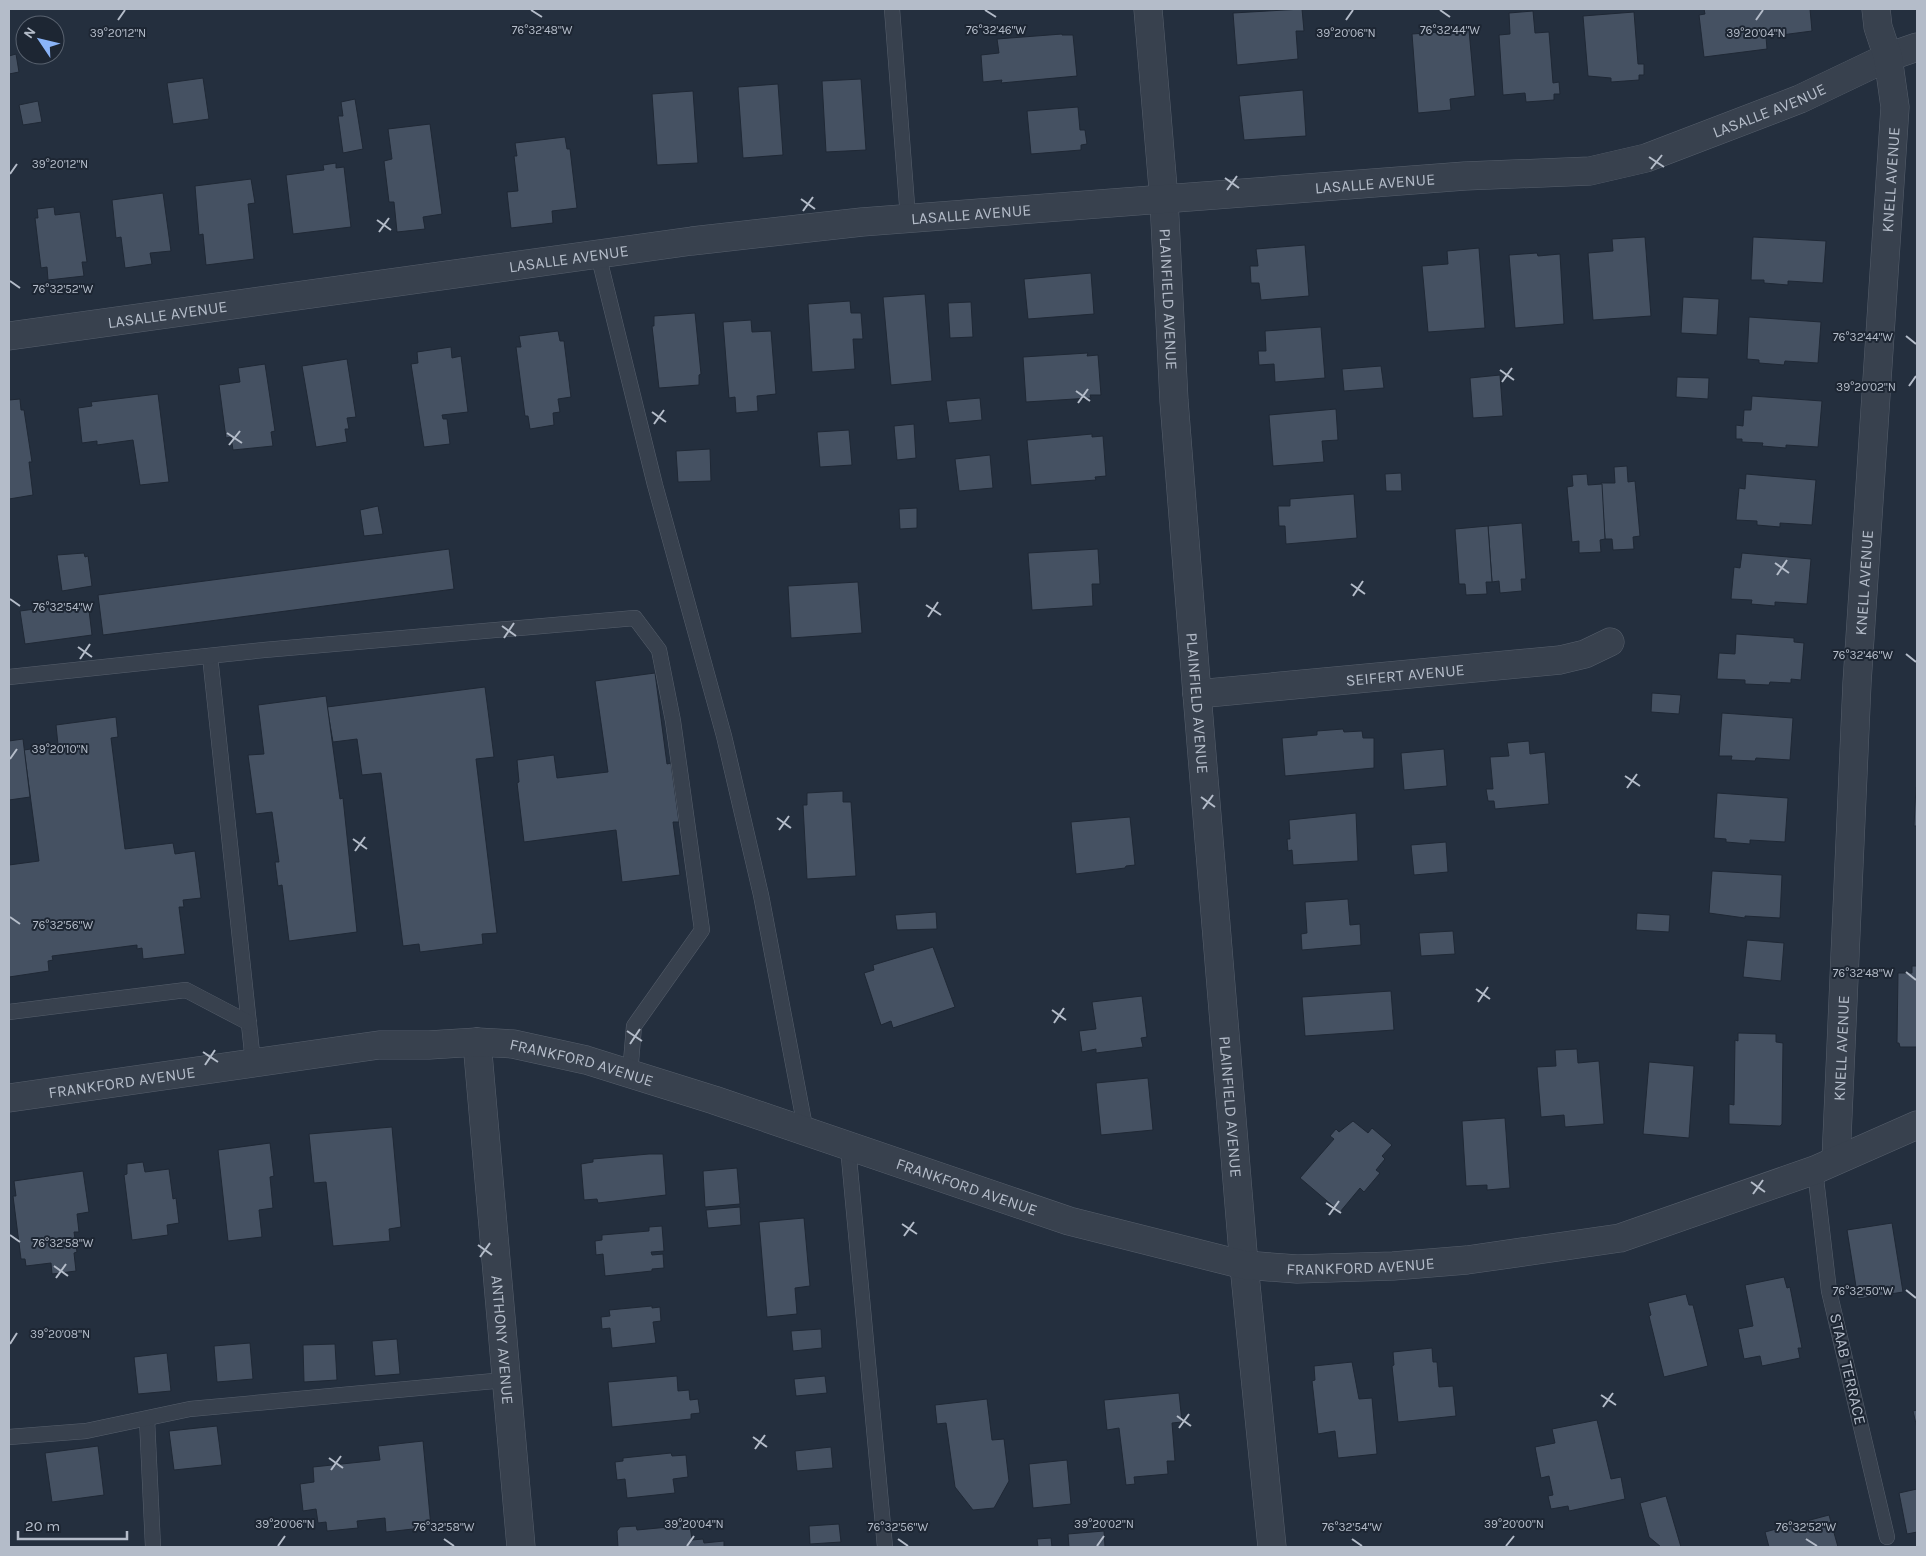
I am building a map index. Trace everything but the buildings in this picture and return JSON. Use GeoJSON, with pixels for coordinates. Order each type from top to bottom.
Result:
{"type":"FeatureCollection","features":[{"type":"Feature","properties":{"kind":"street","name":"PLAINFIELD AVENUE"},"geometry":{"type":"LineString","coordinates":[[1148,9],[1164,200],[1174,401],[1197,694],[1244,1265],[1272,1547]]}},
{"type":"Feature","properties":{"kind":"street","name":"KNELL AVENUE"},"geometry":{"type":"LineString","coordinates":[[1825,1165],[1895,107],[1888,57],[1878,27],[1876,9]]}},
{"type":"Feature","properties":{"kind":"street","name":"LASALLE AVENUE"},"geometry":{"type":"LineString","coordinates":[[9,336],[692,241],[908,218],[1465,176],[1590,171],[1646,158],[1800,99],[1888,57],[1917,47]]}},
{"type":"Feature","properties":{"kind":"street","name":"SEIFERT AVENUE"},"geometry":{"type":"LineString","coordinates":[[1197,694],[1560,660],[1585,654],[1610,642]]}},
{"type":"Feature","properties":{"kind":"street","name":"FRANKFORD AVENUE"},"geometry":{"type":"LineString","coordinates":[[9,1098],[379,1045],[429,1045],[477,1042],[513,1044],[586,1060],[630,1074],[1069,1221],[1244,1265],[1297,1269],[1393,1266],[1467,1260],[1620,1238],[1825,1165],[1917,1125]]}},
{"type":"Feature","properties":{"kind":"street","name":"ANTHONY AVENUE"},"geometry":{"type":"LineString","coordinates":[[477,1042],[521,1547]]}},
{"type":"Feature","properties":{"kind":"lane"},"geometry":{"type":"LineString","coordinates":[[892,9],[908,218]]}},
{"type":"Feature","properties":{"kind":"lane"},"geometry":{"type":"LineString","coordinates":[[598,254],[655,485],[724,736],[761,895],[806,1132]]}},
{"type":"Feature","properties":{"kind":"lane"},"geometry":{"type":"LineString","coordinates":[[9,676],[635,618],[659,650],[673,721],[702,930],[634,1026],[630,1074]]}},
{"type":"Feature","properties":{"kind":"lane"},"geometry":{"type":"LineString","coordinates":[[210,656],[254,1062]]}},
{"type":"Feature","properties":{"kind":"lane"},"geometry":{"type":"LineString","coordinates":[[9,1012],[186,990],[249,1023]]}},
{"type":"Feature","properties":{"kind":"lane"},"geometry":{"type":"LineString","coordinates":[[848,1147],[885,1547]]}},
{"type":"Feature","properties":{"kind":"lane","name":"STAAB TERRACE"},"geometry":{"type":"LineString","coordinates":[[1825,1165],[1829,1291],[1888,1537]]}},
{"type":"Feature","properties":{"kind":"lane"},"geometry":{"type":"LineString","coordinates":[[9,1438],[86,1431],[190,1409],[505,1380]]}},
{"type":"Feature","properties":{"kind":"lane"},"geometry":{"type":"LineString","coordinates":[[147,1419],[153,1547]]}}]}
